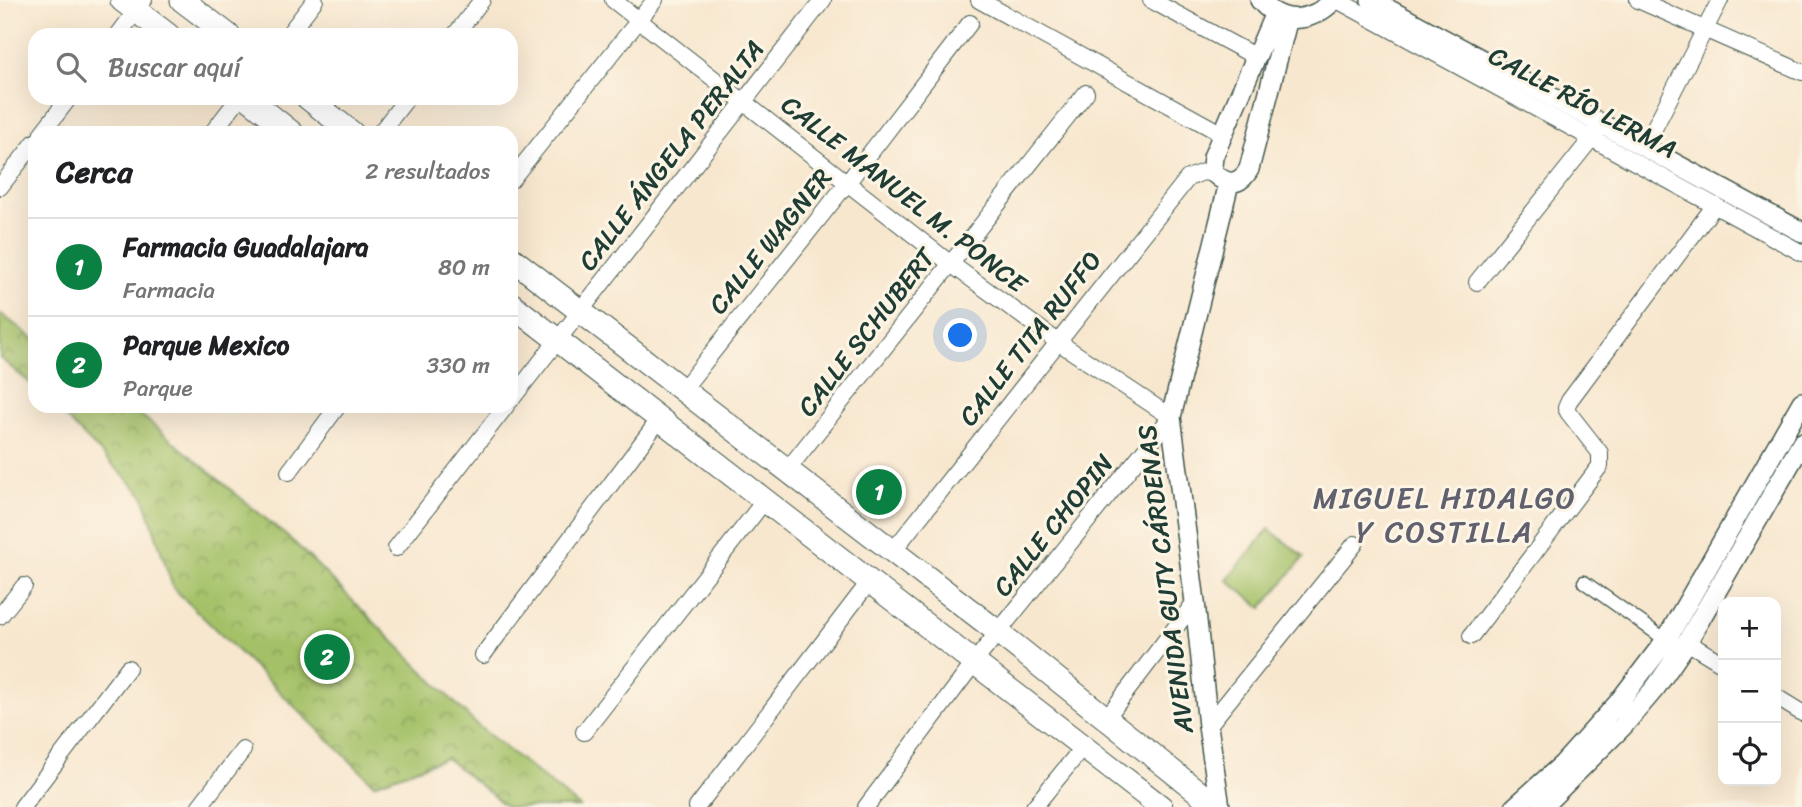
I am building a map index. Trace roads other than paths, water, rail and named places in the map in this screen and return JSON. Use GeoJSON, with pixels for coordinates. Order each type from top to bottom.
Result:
{"type":"FeatureCollection","features":[{"type":"Feature","properties":{"kind":"main road"},"geometry":{"type":"LineString","coordinates":[[182,0],[219,28]]}},
{"type":"Feature","properties":{"kind":"main road"},"geometry":{"type":"LineString","coordinates":[[134,3],[161,28]]}},
{"type":"Feature","properties":{"kind":"main road"},"geometry":{"type":"LineString","coordinates":[[257,105],[283,126]]}},
{"type":"Feature","properties":{"kind":"main road"},"geometry":{"type":"LineString","coordinates":[[317,105],[343,126]]}},
{"type":"Feature","properties":{"kind":"main road"},"geometry":{"type":"LineString","coordinates":[[518,263],[684,388],[999,632],[1219,807]]}},
{"type":"Feature","properties":{"kind":"main road"},"geometry":{"type":"LineString","coordinates":[[518,309],[1161,807]]}},
{"type":"Feature","properties":{"kind":"main road"},"geometry":{"type":"LineString","coordinates":[[769,503],[793,473]]}},
{"type":"Feature","properties":{"kind":"street"},"geometry":{"type":"LineString","coordinates":[[293,28],[315,0]]}},
{"type":"Feature","properties":{"kind":"street"},"geometry":{"type":"LineString","coordinates":[[460,28],[482,0]]}},
{"type":"Feature","properties":{"kind":"street","name":"CALLE MANUEL M. PONCE"},"geometry":{"type":"LineString","coordinates":[[613,0],[951,264],[1058,342],[1171,417]]}},
{"type":"Feature","properties":{"kind":"street"},"geometry":{"type":"LineString","coordinates":[[518,171],[655,0]]}},
{"type":"Feature","properties":{"kind":"street","name":"CALLE ÁNGELA PERALTA"},"geometry":{"type":"LineString","coordinates":[[518,391],[822,0]]}},
{"type":"Feature","properties":{"kind":"street"},"geometry":{"type":"LineString","coordinates":[[979,0],[1222,134]]}},
{"type":"Feature","properties":{"kind":"street"},"geometry":{"type":"LineString","coordinates":[[1151,0],[1256,57]]}},
{"type":"Feature","properties":{"kind":"street"},"geometry":{"type":"LineString","coordinates":[[1222,179],[1237,182],[1245,177],[1249,169],[1275,10],[1306,18],[1323,12],[1336,0]]}},
{"type":"Feature","properties":{"kind":"street","name":"CALLE RÍO LERMA"},"geometry":{"type":"LineString","coordinates":[[1336,0],[1598,131],[1645,146],[1802,232]]}},
{"type":"Feature","properties":{"kind":"street","name":"CALLE RÍO LERMA"},"geometry":{"type":"LineString","coordinates":[[1371,0],[1598,131],[1715,205],[1802,253]]}},
{"type":"Feature","properties":{"kind":"street"},"geometry":{"type":"LineString","coordinates":[[1638,0],[1802,72]]}},
{"type":"Feature","properties":{"kind":"street"},"geometry":{"type":"LineString","coordinates":[[1645,146],[1720,0]]}},
{"type":"Feature","properties":{"kind":"street"},"geometry":{"type":"LineString","coordinates":[[121,28],[134,3]]}},
{"type":"Feature","properties":{"kind":"street","name":"AVENIDA GUTY CÁRDENAS"},"geometry":{"type":"LineString","coordinates":[[1219,807],[1171,417],[1222,179],[1212,166],[1213,157],[1275,10]]}},
{"type":"Feature","properties":{"kind":"street","name":"CALLE WAGNER"},"geometry":{"type":"LineString","coordinates":[[684,388],[970,23]]}},
{"type":"Feature","properties":{"kind":"street","name":"CALLE SCHUBERT"},"geometry":{"type":"LineString","coordinates":[[793,473],[951,264],[1086,93]]}},
{"type":"Feature","properties":{"kind":"street"},"geometry":{"type":"LineString","coordinates":[[47,126],[64,105]]}},
{"type":"Feature","properties":{"kind":"street"},"geometry":{"type":"LineString","coordinates":[[217,126],[234,105]]}},
{"type":"Feature","properties":{"kind":"street"},"geometry":{"type":"LineString","coordinates":[[385,126],[402,105]]}},
{"type":"Feature","properties":{"kind":"street"},"geometry":{"type":"LineString","coordinates":[[1477,282],[1598,131]]}},
{"type":"Feature","properties":{"kind":"street"},"geometry":{"type":"LineString","coordinates":[[0,187],[28,151]]}},
{"type":"Feature","properties":{"kind":"street","name":"CALLE TITA RUFFO"},"geometry":{"type":"LineString","coordinates":[[894,551],[1188,178],[1203,172],[1222,179]]}},
{"type":"Feature","properties":{"kind":"street"},"geometry":{"type":"LineString","coordinates":[[1471,636],[1602,461],[1600,453],[1568,412],[1567,404],[1715,205]]}},
{"type":"Feature","properties":{"kind":"street"},"geometry":{"type":"LineString","coordinates":[[1515,807],[1562,765],[1618,703],[1666,639],[1802,402]]}},
{"type":"Feature","properties":{"kind":"street"},"geometry":{"type":"LineString","coordinates":[[289,472],[333,413]]}},
{"type":"Feature","properties":{"kind":"street"},"geometry":{"type":"LineString","coordinates":[[396,548],[501,413]]}},
{"type":"Feature","properties":{"kind":"street","name":"CALLE CHOPIN"},"geometry":{"type":"LineString","coordinates":[[866,807],[974,662],[1171,417]]}},
{"type":"Feature","properties":{"kind":"street"},"geometry":{"type":"LineString","coordinates":[[483,655],[659,420]]}},
{"type":"Feature","properties":{"kind":"street"},"geometry":{"type":"LineString","coordinates":[[1542,807],[1623,726],[1656,687],[1687,642],[1802,443]]}},
{"type":"Feature","properties":{"kind":"street"},"geometry":{"type":"LineString","coordinates":[[583,732],[769,503]]}},
{"type":"Feature","properties":{"kind":"street"},"geometry":{"type":"LineString","coordinates":[[1208,726],[1354,544]]}},
{"type":"Feature","properties":{"kind":"street"},"geometry":{"type":"LineString","coordinates":[[697,807],[870,581]]}},
{"type":"Feature","properties":{"kind":"street"},"geometry":{"type":"LineString","coordinates":[[1584,582],[1666,639]]}},
{"type":"Feature","properties":{"kind":"street"},"geometry":{"type":"LineString","coordinates":[[0,617],[24,586]]}},
{"type":"Feature","properties":{"kind":"street"},"geometry":{"type":"LineString","coordinates":[[1107,718],[1195,601]]}},
{"type":"Feature","properties":{"kind":"street"},"geometry":{"type":"LineString","coordinates":[[1687,642],[1718,661]]}},
{"type":"Feature","properties":{"kind":"street"},"geometry":{"type":"LineString","coordinates":[[22,807],[128,668]]}},
{"type":"Feature","properties":{"kind":"street"},"geometry":{"type":"LineString","coordinates":[[1781,700],[1802,713]]}},
{"type":"Feature","properties":{"kind":"street"},"geometry":{"type":"LineString","coordinates":[[1034,807],[1084,746]]}},
{"type":"Feature","properties":{"kind":"street"},"geometry":{"type":"LineString","coordinates":[[199,807],[243,750]]}},
{"type":"Feature","properties":{"kind":"place","name":"Farmacia Guadalajara"},"geometry":{"type":"Point","coordinates":[879,492]}},
{"type":"Feature","properties":{"kind":"place","name":"Parque Mexico"},"geometry":{"type":"Point","coordinates":[327,657]}},
{"type":"Feature","properties":{"kind":"district","name":"MIGUEL HIDALGO Y COSTILLA"},"geometry":{"type":"Point","coordinates":[1445,515]}}]}
